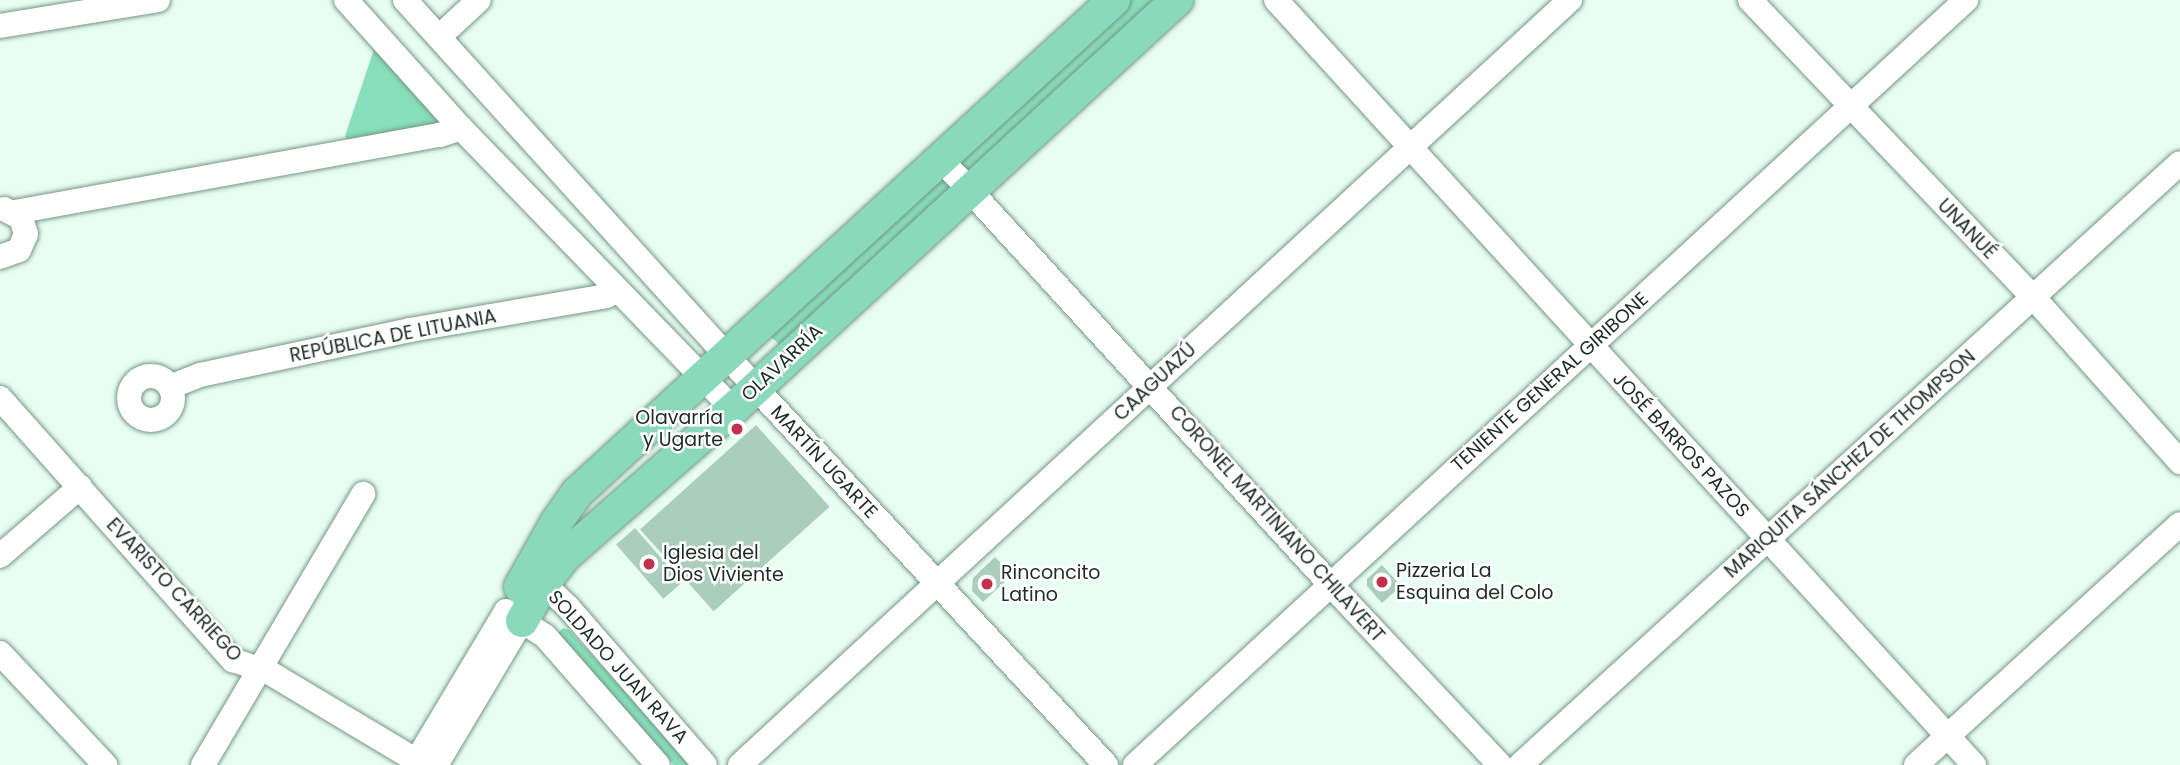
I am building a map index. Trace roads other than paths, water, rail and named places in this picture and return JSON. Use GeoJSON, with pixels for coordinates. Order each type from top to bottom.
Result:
{"type":"FeatureCollection","features":[{"type":"Feature","properties":{"kind":"main road","name":"OLAVARRÍA"},"geometry":{"type":"LineString","coordinates":[[514,616],[536,577],[561,514],[578,493],[1114,0]]}},
{"type":"Feature","properties":{"kind":"main road","name":"OLAVARRÍA"},"geometry":{"type":"LineString","coordinates":[[536,577],[566,555],[744,398],[1177,0]]}},
{"type":"Feature","properties":{"kind":"street"},"geometry":{"type":"LineString","coordinates":[[0,26],[158,0]]}},
{"type":"Feature","properties":{"kind":"street","name":"MARTÍN UGARTE"},"geometry":{"type":"LineString","coordinates":[[346,0],[461,128],[703,379],[744,398],[937,583],[1106,765]]}},
{"type":"Feature","properties":{"kind":"street","name":"MARTÍN UGARTE"},"geometry":{"type":"LineString","coordinates":[[405,0],[729,355],[744,398]]}},
{"type":"Feature","properties":{"kind":"street"},"geometry":{"type":"LineString","coordinates":[[439,37],[479,0]]}},
{"type":"Feature","properties":{"kind":"street","name":"JOSÉ BARROS PAZOS"},"geometry":{"type":"LineString","coordinates":[[1276,0],[1974,765]]}},
{"type":"Feature","properties":{"kind":"street","name":"CAAGUAZÚ"},"geometry":{"type":"LineString","coordinates":[[740,765],[1570,0]]}},
{"type":"Feature","properties":{"kind":"street","name":"UNANUÉ"},"geometry":{"type":"LineString","coordinates":[[1750,0],[2034,298],[2180,462]]}},
{"type":"Feature","properties":{"kind":"street","name":"TENIENTE GENERAL GIRIBONE"},"geometry":{"type":"LineString","coordinates":[[1135,765],[1966,0]]}},
{"type":"Feature","properties":{"kind":"street"},"geometry":{"type":"LineString","coordinates":[[8,210],[440,135],[461,128]]}},
{"type":"Feature","properties":{"kind":"street","name":"CORONEL MARTINIANO CHILAVERT"},"geometry":{"type":"LineString","coordinates":[[941,159],[1330,584],[1500,765]]}},
{"type":"Feature","properties":{"kind":"street","name":"MARIQUITA SÁNCHEZ DE THOMPSON"},"geometry":{"type":"LineString","coordinates":[[1520,765],[2180,163]]}},
{"type":"Feature","properties":{"kind":"street"},"geometry":{"type":"LineString","coordinates":[[0,257],[13,255],[24,243],[25,226],[8,210]]}},
{"type":"Feature","properties":{"kind":"street","name":"REPÚBLICA DE LITUANIA"},"geometry":{"type":"LineString","coordinates":[[170,387],[200,375],[410,330],[606,296],[618,291]]}},
{"type":"Feature","properties":{"kind":"street","name":"EVARISTO CARRIEGO"},"geometry":{"type":"LineString","coordinates":[[0,398],[233,660],[262,670],[422,764]]}},
{"type":"Feature","properties":{"kind":"street"},"geometry":{"type":"LineString","coordinates":[[0,556],[80,487]]}},
{"type":"Feature","properties":{"kind":"street"},"geometry":{"type":"LineString","coordinates":[[203,765],[262,670],[363,494]]}},
{"type":"Feature","properties":{"kind":"street"},"geometry":{"type":"LineString","coordinates":[[1916,765],[2180,524]]}},
{"type":"Feature","properties":{"kind":"street","name":"SOLDADO JUAN RAVA"},"geometry":{"type":"LineString","coordinates":[[536,577],[568,607],[705,765]]}},
{"type":"Feature","properties":{"kind":"street","name":"SOLDADO JUAN RAVA"},"geometry":{"type":"LineString","coordinates":[[514,616],[545,636],[658,765]]}},
{"type":"Feature","properties":{"kind":"street","name":"OLAVARRÍA"},"geometry":{"type":"LineString","coordinates":[[422,764],[514,616]]}},
{"type":"Feature","properties":{"kind":"street"},"geometry":{"type":"LineString","coordinates":[[0,653],[105,765]]}},
{"type":"Feature","properties":{"kind":"place","name":"Olavarría y Ugarte"},"geometry":{"type":"Point","coordinates":[737,429]}},
{"type":"Feature","properties":{"kind":"place","name":"Iglesia del Dios Viviente"},"geometry":{"type":"Point","coordinates":[649,564]}},
{"type":"Feature","properties":{"kind":"place","name":"Pizzeria La Esquina del Colo"},"geometry":{"type":"Point","coordinates":[1382,582]}},
{"type":"Feature","properties":{"kind":"place","name":"Rinconcito Latino"},"geometry":{"type":"Point","coordinates":[987,584]}}]}
